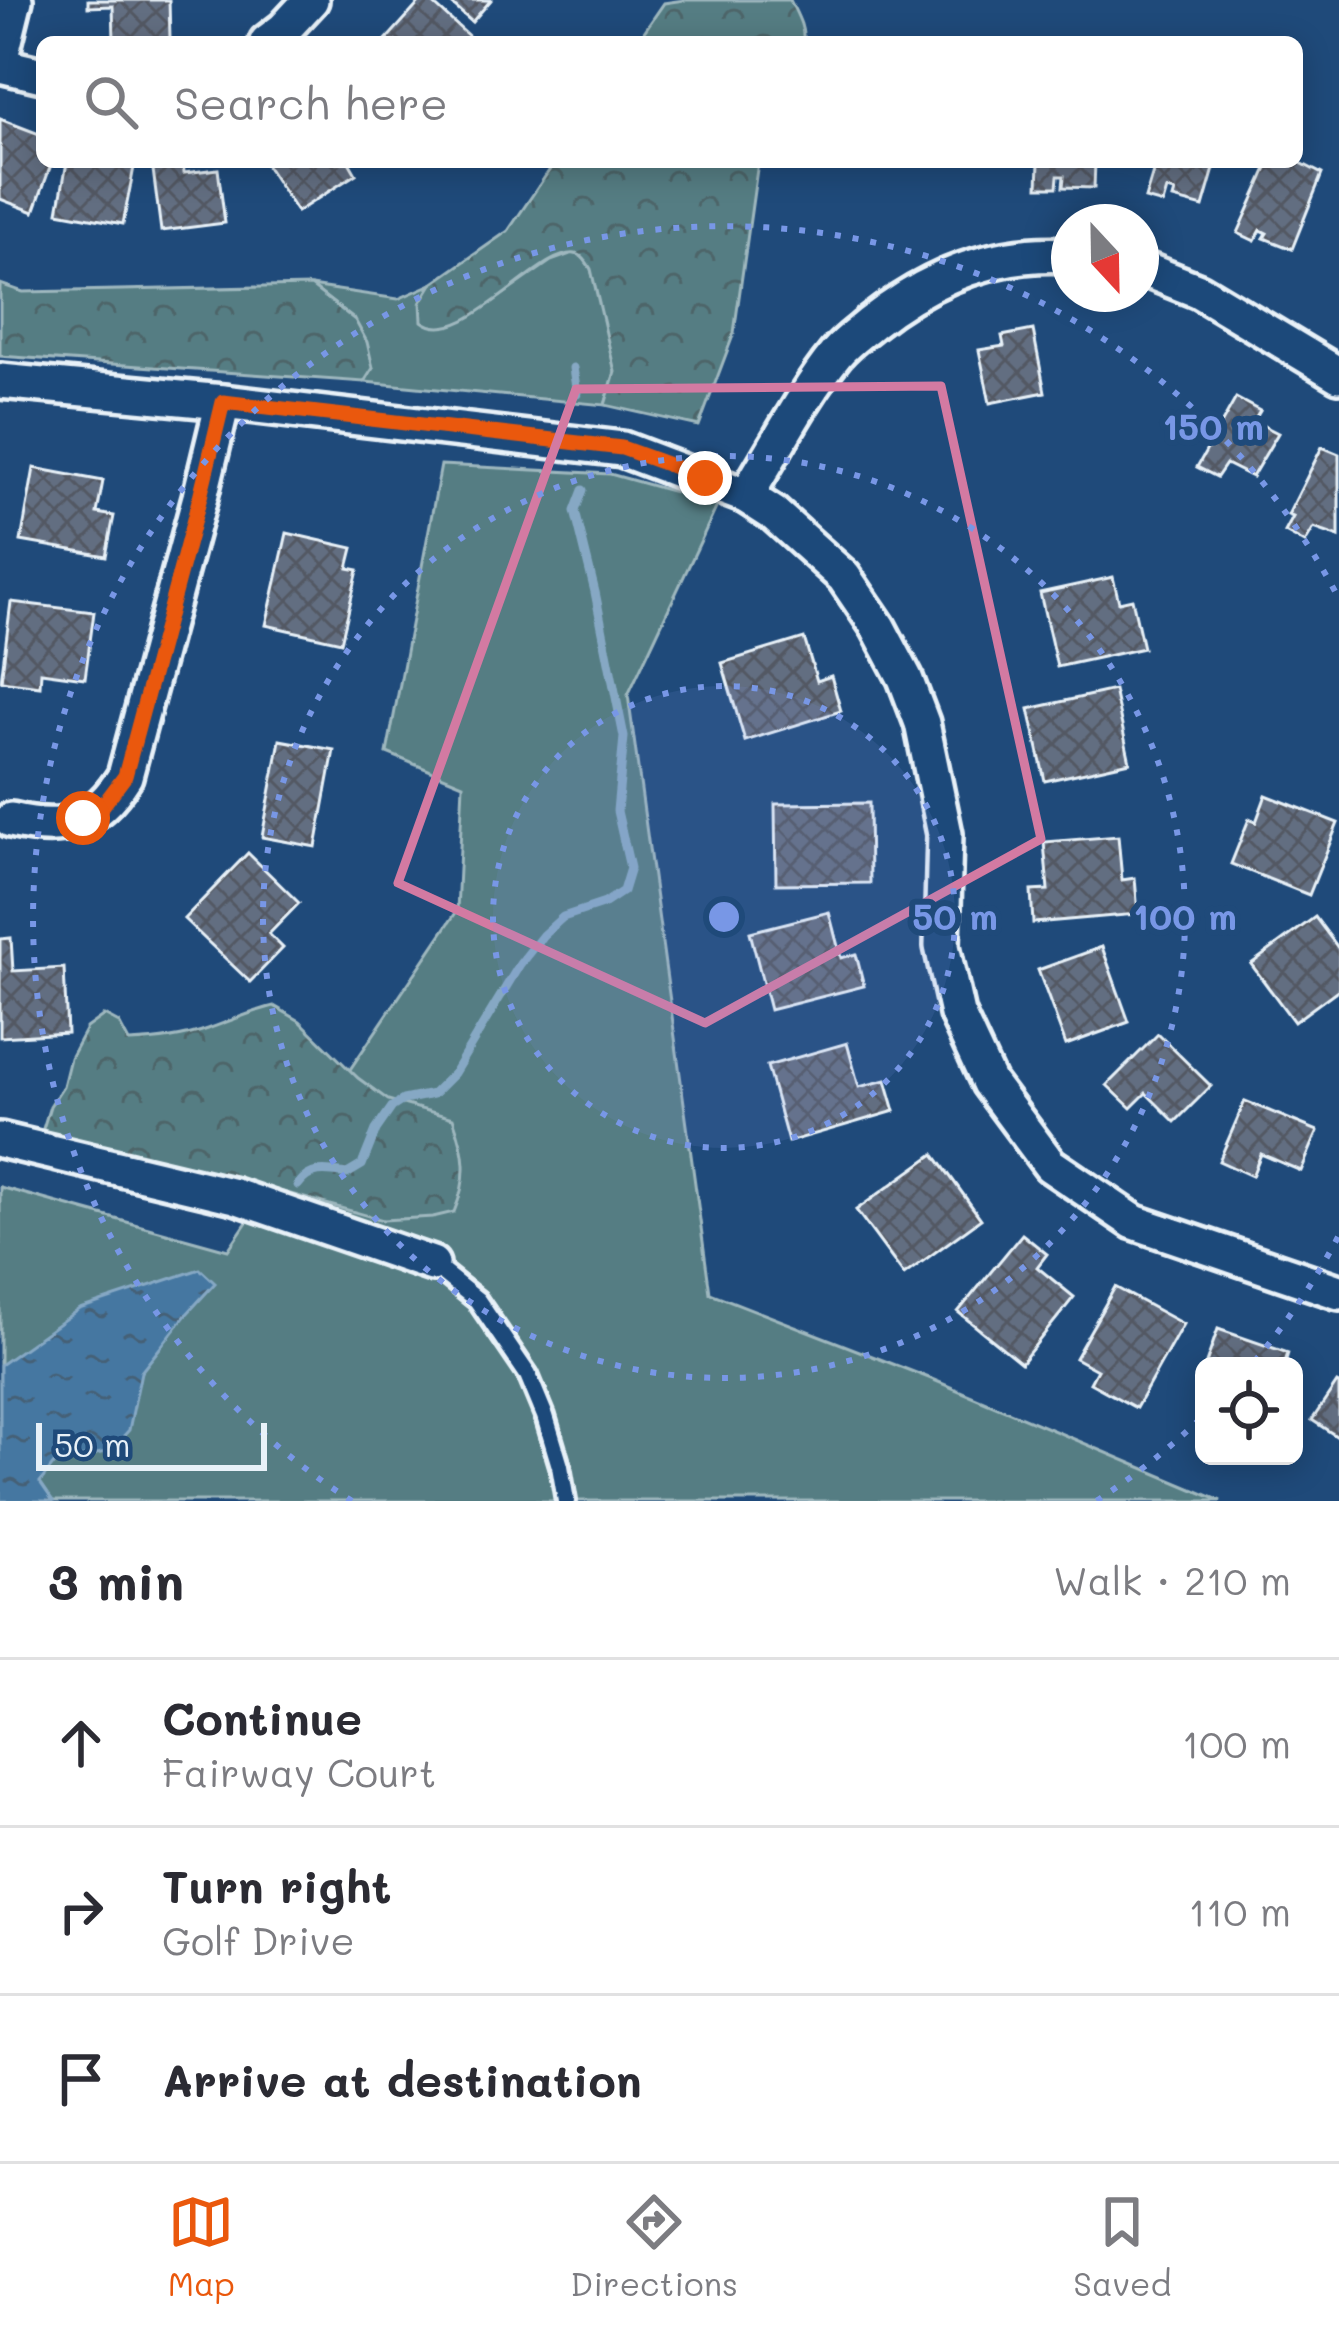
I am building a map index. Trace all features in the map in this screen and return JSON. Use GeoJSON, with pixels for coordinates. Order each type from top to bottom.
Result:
{"type":"FeatureCollection","features":[{"type":"Feature","properties":{"kind":"street"},"geometry":{"type":"LineString","coordinates":[[15,0],[0,63],[36,73]]}},
{"type":"Feature","properties":{"kind":"street"},"geometry":{"type":"LineString","coordinates":[[275,36],[311,0]]}},
{"type":"Feature","properties":{"kind":"street"},"geometry":{"type":"LineString","coordinates":[[746,496],[839,351],[882,314],[930,284],[985,262],[1051,256]]}},
{"type":"Feature","properties":{"kind":"street"},"geometry":{"type":"LineString","coordinates":[[1159,275],[1199,291],[1339,375]]}},
{"type":"Feature","properties":{"kind":"street"},"geometry":{"type":"LineString","coordinates":[[0,381],[622,448],[746,496],[798,533],[844,577],[905,678],[922,723],[945,834],[942,946],[957,1015],[989,1083],[1050,1165],[1134,1222],[1339,1292]]}},
{"type":"Feature","properties":{"kind":"street"},"geometry":{"type":"LineString","coordinates":[[11,820],[40,827],[83,818],[104,804],[125,776],[223,402]]}},
{"type":"Feature","properties":{"kind":"street"},"geometry":{"type":"LineString","coordinates":[[0,1140],[235,1196],[432,1264]]}},
{"type":"Feature","properties":{"kind":"lane"},"geometry":{"type":"LineString","coordinates":[[432,1264],[477,1300],[528,1375],[545,1416],[566,1501]]}},
{"type":"Feature","properties":{"kind":"highlighted area"},"geometry":{"type":"Polygon","coordinates":[[[941,386],[1041,839],[705,1023],[398,883],[576,389],[941,386]]]}},
{"type":"Feature","properties":{"kind":"green space"},"geometry":{"type":"Polygon","coordinates":[[[790,0],[802,36],[641,36],[664,3],[790,0]]]}},
{"type":"Feature","properties":{"kind":"green space"},"geometry":{"type":"Polygon","coordinates":[[[551,168],[757,168],[734,333],[699,426],[605,405],[615,372],[591,269],[579,255],[564,255],[546,264],[459,322],[439,327],[422,321],[421,302],[432,284],[508,231],[551,168]]]}},
{"type":"Feature","properties":{"kind":"green space"},"geometry":{"type":"Polygon","coordinates":[[[573,253],[582,256],[591,269],[609,337],[615,372],[605,405],[365,382],[373,368],[354,320],[311,286],[398,299],[432,284],[421,302],[488,305],[551,261],[573,253]]]}},
{"type":"Feature","properties":{"kind":"green space"},"geometry":{"type":"Polygon","coordinates":[[[0,284],[23,292],[311,286],[355,320],[373,368],[364,382],[0,356],[0,284]]]}},
{"type":"Feature","properties":{"kind":"green space"},"geometry":{"type":"Polygon","coordinates":[[[441,465],[610,474],[718,504],[628,695],[710,1293],[929,1378],[1221,1501],[0,1501],[0,1187],[228,1250],[457,911],[463,784],[387,753],[441,465]]]}},
{"type":"Feature","properties":{"kind":"green space"},"geometry":{"type":"Polygon","coordinates":[[[274,1006],[300,1021],[358,1078],[388,1100],[453,1118],[464,1165],[454,1212],[383,1220],[42,1132],[70,1058],[86,1028],[104,1015],[119,1023],[129,1042],[139,1042],[188,1035],[274,1006]]]}},
{"type":"Feature","properties":{"kind":"water"},"geometry":{"type":"Polygon","coordinates":[[[200,1269],[215,1283],[141,1372],[129,1430],[110,1451],[54,1464],[40,1482],[53,1501],[0,1501],[0,1365],[79,1309],[200,1269]]]}},
{"type":"Feature","properties":{"kind":"building"},"geometry":{"type":"Polygon","coordinates":[[[88,0],[169,0],[170,36],[114,36],[113,6],[88,7],[88,0]]]}},
{"type":"Feature","properties":{"kind":"building"},"geometry":{"type":"Polygon","coordinates":[[[422,0],[429,0],[468,36],[389,36],[422,0]]]}},
{"type":"Feature","properties":{"kind":"building"},"geometry":{"type":"Polygon","coordinates":[[[447,0],[491,0],[472,22],[447,0]]]}},
{"type":"Feature","properties":{"kind":"building"},"geometry":{"type":"Polygon","coordinates":[[[0,119],[36,133],[36,168],[50,168],[34,212],[0,199],[0,119]]]}},
{"type":"Feature","properties":{"kind":"building"},"geometry":{"type":"Polygon","coordinates":[[[1303,164],[1322,174],[1292,249],[1264,238],[1267,233],[1261,230],[1255,241],[1238,233],[1267,168],[1303,168],[1303,164]]]}},
{"type":"Feature","properties":{"kind":"building"},"geometry":{"type":"Polygon","coordinates":[[[66,168],[134,168],[123,224],[58,212],[66,168]]]}},
{"type":"Feature","properties":{"kind":"building"},"geometry":{"type":"Polygon","coordinates":[[[153,168],[184,168],[184,173],[218,169],[225,223],[161,231],[153,168]]]}},
{"type":"Feature","properties":{"kind":"building"},"geometry":{"type":"Polygon","coordinates":[[[268,168],[352,168],[356,174],[297,212],[268,168]]]}},
{"type":"Feature","properties":{"kind":"building"},"geometry":{"type":"Polygon","coordinates":[[[1039,168],[1095,168],[1094,188],[1063,187],[1064,176],[1058,176],[1057,187],[1038,187],[1039,168]]]}},
{"type":"Feature","properties":{"kind":"building"},"geometry":{"type":"Polygon","coordinates":[[[1154,168],[1214,168],[1203,207],[1173,199],[1175,192],[1167,190],[1163,204],[1145,199],[1154,168]]]}},
{"type":"Feature","properties":{"kind":"building"},"geometry":{"type":"Polygon","coordinates":[[[1033,330],[1045,392],[990,403],[979,350],[1004,346],[1002,336],[1033,330]]]}},
{"type":"Feature","properties":{"kind":"building"},"geometry":{"type":"Polygon","coordinates":[[[1236,398],[1260,411],[1254,421],[1278,433],[1252,477],[1226,464],[1217,477],[1197,467],[1236,398]]]}},
{"type":"Feature","properties":{"kind":"building"},"geometry":{"type":"Polygon","coordinates":[[[1322,447],[1339,454],[1339,537],[1314,528],[1305,543],[1285,532],[1293,517],[1288,515],[1322,447]]]}},
{"type":"Feature","properties":{"kind":"building"},"geometry":{"type":"Polygon","coordinates":[[[34,468],[103,481],[97,513],[114,516],[106,556],[21,541],[34,468]]]}},
{"type":"Feature","properties":{"kind":"building"},"geometry":{"type":"Polygon","coordinates":[[[287,533],[353,548],[348,568],[358,570],[341,642],[266,625],[287,533]]]}},
{"type":"Feature","properties":{"kind":"building"},"geometry":{"type":"Polygon","coordinates":[[[1113,577],[1119,602],[1132,599],[1143,648],[1057,667],[1040,593],[1113,577]]]}},
{"type":"Feature","properties":{"kind":"building"},"geometry":{"type":"Polygon","coordinates":[[[11,602],[94,612],[85,678],[41,672],[40,686],[1,681],[11,602]]]}},
{"type":"Feature","properties":{"kind":"building"},"geometry":{"type":"Polygon","coordinates":[[[804,638],[817,681],[831,676],[841,711],[745,741],[722,663],[804,638]]]}},
{"type":"Feature","properties":{"kind":"building"},"geometry":{"type":"Polygon","coordinates":[[[1114,690],[1130,762],[1045,781],[1029,709],[1114,690]]]}},
{"type":"Feature","properties":{"kind":"building"},"geometry":{"type":"Polygon","coordinates":[[[280,740],[334,750],[316,847],[262,837],[280,740]]]}},
{"type":"Feature","properties":{"kind":"building"},"geometry":{"type":"Polygon","coordinates":[[[1266,795],[1338,823],[1309,895],[1231,864],[1249,819],[1256,822],[1266,795]]]}},
{"type":"Feature","properties":{"kind":"building"},"geometry":{"type":"Polygon","coordinates":[[[869,803],[870,883],[776,884],[775,804],[869,803]]]}},
{"type":"Feature","properties":{"kind":"building"},"geometry":{"type":"Polygon","coordinates":[[[1118,836],[1122,880],[1135,878],[1138,914],[1033,923],[1031,891],[1048,890],[1044,842],[1118,836]]]}},
{"type":"Feature","properties":{"kind":"building"},"geometry":{"type":"Polygon","coordinates":[[[248,853],[299,903],[269,934],[283,948],[250,982],[184,919],[248,853]]]}},
{"type":"Feature","properties":{"kind":"building"},"geometry":{"type":"Polygon","coordinates":[[[829,912],[841,958],[856,954],[864,986],[770,1010],[750,932],[829,912]]]}},
{"type":"Feature","properties":{"kind":"building"},"geometry":{"type":"Polygon","coordinates":[[[1315,917],[1339,949],[1339,989],[1294,1022],[1251,964],[1315,917]]]}},
{"type":"Feature","properties":{"kind":"building"},"geometry":{"type":"Polygon","coordinates":[[[11,938],[13,971],[64,968],[67,1033],[0,1037],[0,939],[11,938]]]}},
{"type":"Feature","properties":{"kind":"building"},"geometry":{"type":"Polygon","coordinates":[[[1102,947],[1129,1022],[1066,1045],[1038,970],[1102,947]]]}},
{"type":"Feature","properties":{"kind":"building"},"geometry":{"type":"Polygon","coordinates":[[[1158,1034],[1211,1086],[1175,1122],[1146,1093],[1131,1108],[1107,1085],[1158,1034]]]}},
{"type":"Feature","properties":{"kind":"building"},"geometry":{"type":"Polygon","coordinates":[[[847,1043],[859,1087],[886,1080],[895,1111],[788,1142],[767,1066],[847,1043]]]}},
{"type":"Feature","properties":{"kind":"building"},"geometry":{"type":"Polygon","coordinates":[[[1245,1101],[1318,1131],[1301,1171],[1261,1154],[1252,1176],[1219,1161],[1245,1101]]]}},
{"type":"Feature","properties":{"kind":"building"},"geometry":{"type":"Polygon","coordinates":[[[934,1154],[981,1219],[904,1275],[856,1210],[934,1154]]]}},
{"type":"Feature","properties":{"kind":"building"},"geometry":{"type":"Polygon","coordinates":[[[1022,1234],[1047,1254],[1037,1267],[1074,1297],[1021,1363],[958,1312],[1022,1234]]]}},
{"type":"Feature","properties":{"kind":"building"},"geometry":{"type":"Polygon","coordinates":[[[1115,1287],[1183,1324],[1136,1408],[1090,1383],[1097,1370],[1075,1358],[1115,1287]]]}},
{"type":"Feature","properties":{"kind":"building"},"geometry":{"type":"Polygon","coordinates":[[[1218,1329],[1288,1353],[1287,1357],[1208,1357],[1218,1329]]]}},
{"type":"Feature","properties":{"kind":"building"},"geometry":{"type":"Polygon","coordinates":[[[1339,1384],[1339,1438],[1312,1420],[1339,1384]]]}},
{"type":"Feature","properties":{"kind":"waterway"},"geometry":{"type":"LineString","coordinates":[[573,368],[577,394]]}},
{"type":"Feature","properties":{"kind":"waterway"},"geometry":{"type":"LineString","coordinates":[[298,1185],[314,1173],[347,1174],[362,1165],[376,1130],[392,1107],[433,1094],[454,1073],[520,964],[543,935],[563,917],[605,903],[623,891],[630,868],[617,811],[624,737],[575,511],[583,490]]}},
{"type":"Feature","properties":{"kind":"route"},"geometry":{"type":"LineString","coordinates":[[83,818],[104,804],[125,776],[223,402],[622,448],[705,478]]}}]}
